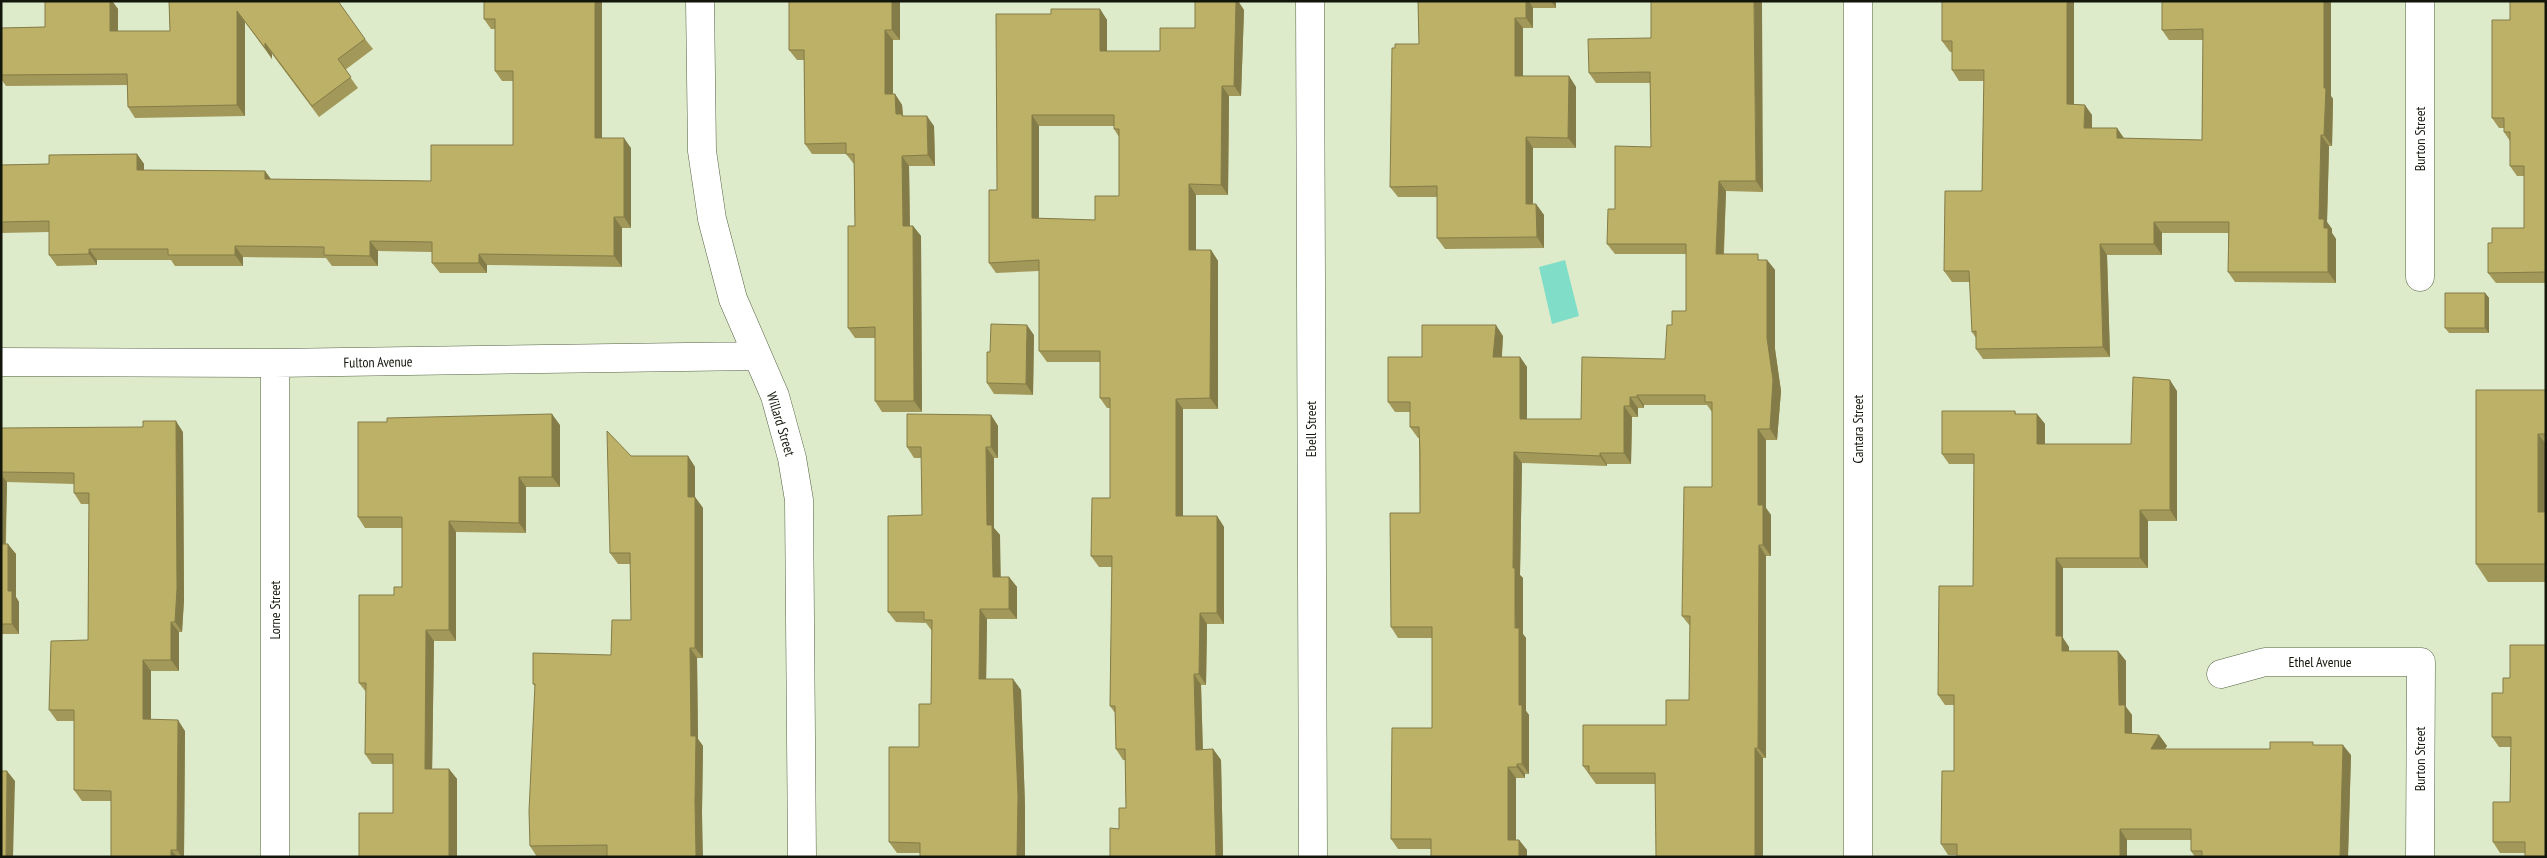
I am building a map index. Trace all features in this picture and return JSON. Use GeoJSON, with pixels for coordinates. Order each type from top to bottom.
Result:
{"type":"FeatureCollection","features":[{"type":"Feature","properties":{"kind":"street","name":"Willard Street"},"geometry":{"type":"LineString","coordinates":[[700,1],[702,151],[712,219],[733,299],[774,396],[792,458],[799,500],[802,857]]}},
{"type":"Feature","properties":{"kind":"street","name":"Ebell Street"},"geometry":{"type":"LineString","coordinates":[[1310,1],[1313,857]]}},
{"type":"Feature","properties":{"kind":"street","name":"Cantara Street"},"geometry":{"type":"LineString","coordinates":[[1858,1],[1858,857]]}},
{"type":"Feature","properties":{"kind":"street","name":"Burton Street"},"geometry":{"type":"LineString","coordinates":[[2420,1],[2420,278]]}},
{"type":"Feature","properties":{"kind":"street","name":"Fulton Avenue"},"geometry":{"type":"LineString","coordinates":[[1,362],[275,363],[756,356]]}},
{"type":"Feature","properties":{"kind":"street","name":"Lorne Street"},"geometry":{"type":"LineString","coordinates":[[275,363],[275,857]]}},
{"type":"Feature","properties":{"kind":"street","name":"Ethel Avenue"},"geometry":{"type":"LineString","coordinates":[[2221,674],[2265,662],[2421,662]]}},
{"type":"Feature","properties":{"kind":"street","name":"Burton Street"},"geometry":{"type":"LineString","coordinates":[[2420,857],[2421,662]]}},
{"type":"Feature","properties":{"kind":"water"},"geometry":{"type":"Polygon","coordinates":[[[1565,260],[1579,316],[1552,324],[1539,267],[1565,260]]]}},
{"type":"Feature","properties":{"kind":"building"},"geometry":{"type":"Polygon","coordinates":[[[45,1],[110,1],[110,31],[170,31],[169,1],[338,1],[365,39],[338,59],[351,77],[312,106],[265,43],[265,48],[237,11],[237,105],[128,107],[127,74],[1,75],[1,28],[45,27],[45,1]]]}},
{"type":"Feature","properties":{"kind":"building"},"geometry":{"type":"Polygon","coordinates":[[[484,1],[595,1],[595,138],[624,138],[624,217],[614,217],[614,256],[479,254],[479,263],[432,263],[432,242],[370,241],[370,256],[324,255],[324,247],[235,246],[235,255],[168,255],[168,249],[89,249],[89,254],[49,255],[49,221],[1,222],[1,165],[49,164],[49,155],[137,154],[137,170],[265,171],[265,179],[431,181],[431,145],[513,145],[513,71],[495,71],[495,19],[484,19],[484,1]]]}},
{"type":"Feature","properties":{"kind":"building"},"geometry":{"type":"Polygon","coordinates":[[[789,1],[892,1],[892,30],[885,30],[885,94],[895,94],[896,114],[902,114],[902,116],[927,116],[928,155],[902,156],[903,226],[913,226],[914,401],[875,401],[875,327],[848,328],[848,226],[855,226],[854,154],[846,154],[846,143],[805,144],[804,50],[789,50],[789,1]]]}},
{"type":"Feature","properties":{"kind":"building"},"geometry":{"type":"Polygon","coordinates":[[[1195,1],[1236,1],[1234,86],[1222,86],[1221,185],[1189,184],[1189,250],[1211,250],[1210,398],[1176,399],[1176,516],[1217,516],[1217,613],[1200,613],[1199,674],[1194,674],[1196,750],[1213,749],[1216,857],[1110,857],[1110,828],[1119,829],[1119,808],[1126,808],[1125,749],[1116,749],[1115,706],[1110,706],[1112,556],[1091,556],[1092,498],[1110,498],[1110,398],[1100,398],[1100,351],[1039,351],[1039,260],[989,263],[989,190],[997,190],[996,14],[1051,14],[1051,9],[1100,9],[1100,51],[1160,51],[1160,28],[1195,28],[1195,1]],[[1032,115],[1032,218],[1095,220],[1095,196],[1119,196],[1119,129],[1114,129],[1114,115],[1032,115]]]}},
{"type":"Feature","properties":{"kind":"building"},"geometry":{"type":"Polygon","coordinates":[[[1418,1],[1526,1],[1526,18],[1515,18],[1515,76],[1569,76],[1568,138],[1526,137],[1526,204],[1536,204],[1537,237],[1437,238],[1437,186],[1390,187],[1392,48],[1395,48],[1395,44],[1419,44],[1418,1]]]}},
{"type":"Feature","properties":{"kind":"building"},"geometry":{"type":"Polygon","coordinates":[[[1651,1],[1754,1],[1756,181],[1719,181],[1716,254],[1758,254],[1758,260],[1767,260],[1767,338],[1773,380],[1770,429],[1758,429],[1758,505],[1763,505],[1763,545],[1759,545],[1758,748],[1755,748],[1755,857],[1656,857],[1655,773],[1589,773],[1589,766],[1583,766],[1583,725],[1666,725],[1666,700],[1689,700],[1690,616],[1682,616],[1684,487],[1712,487],[1712,402],[1705,402],[1705,395],[1637,395],[1637,397],[1630,397],[1630,406],[1624,406],[1624,453],[1600,453],[1600,456],[1514,452],[1513,568],[1515,568],[1515,628],[1519,628],[1519,705],[1522,705],[1522,764],[1517,764],[1517,767],[1508,767],[1508,840],[1519,840],[1519,857],[1431,857],[1431,839],[1391,839],[1392,728],[1432,728],[1432,627],[1391,627],[1390,513],[1420,513],[1420,452],[1419,427],[1410,427],[1410,402],[1388,402],[1388,357],[1422,357],[1422,325],[1496,325],[1493,357],[1520,357],[1520,419],[1581,419],[1582,357],[1665,359],[1667,325],[1672,325],[1672,311],[1686,311],[1686,244],[1607,244],[1608,209],[1615,209],[1615,146],[1651,147],[1650,72],[1589,73],[1588,39],[1651,38],[1651,1]]]}},
{"type":"Feature","properties":{"kind":"building"},"geometry":{"type":"Polygon","coordinates":[[[1942,1],[2067,1],[2067,104],[2085,105],[2084,128],[2117,128],[2117,138],[2202,140],[2203,29],[2162,30],[2162,1],[2324,1],[2324,88],[2326,88],[2324,135],[2321,135],[2319,219],[2324,219],[2324,228],[2328,228],[2328,272],[2228,272],[2229,222],[2154,222],[2154,244],[2100,244],[2103,347],[1976,349],[1976,331],[1972,332],[1969,271],[1944,271],[1945,191],[1982,191],[1984,70],[1952,70],[1952,41],[1942,41],[1942,1]]]}},
{"type":"Feature","properties":{"kind":"building"},"geometry":{"type":"Polygon","coordinates":[[[2510,1],[2546,1],[2546,272],[2488,273],[2488,243],[2492,243],[2492,228],[2524,228],[2524,166],[2510,166],[2510,132],[2504,132],[2504,118],[2492,118],[2492,20],[2510,20],[2510,1]]]}},
{"type":"Feature","properties":{"kind":"building"},"geometry":{"type":"Polygon","coordinates":[[[2445,293],[2485,293],[2485,328],[2445,328],[2445,293]]]}},
{"type":"Feature","properties":{"kind":"building"},"geometry":{"type":"Polygon","coordinates":[[[991,324],[1027,325],[1026,384],[987,383],[987,352],[990,352],[991,324]]]}},
{"type":"Feature","properties":{"kind":"building"},"geometry":{"type":"Polygon","coordinates":[[[2133,377],[2170,380],[2170,510],[2140,510],[2140,558],[2056,558],[2056,636],[2062,636],[2062,651],[2118,651],[2119,705],[2125,705],[2125,733],[2159,735],[2151,749],[2270,749],[2270,742],[2313,742],[2313,745],[2343,745],[2340,857],[2202,857],[2202,851],[2191,851],[2191,829],[2120,829],[2120,857],[1957,857],[1957,844],[1941,844],[1942,771],[1954,771],[1954,695],[1938,695],[1939,586],[1973,586],[1974,454],[1942,454],[1942,411],[2015,411],[2015,414],[2037,414],[2037,444],[2131,444],[2133,377]]]}},
{"type":"Feature","properties":{"kind":"building"},"geometry":{"type":"Polygon","coordinates":[[[2476,390],[2546,390],[2546,434],[2538,434],[2538,512],[2546,512],[2546,564],[2476,564],[2476,390]]]}},
{"type":"Feature","properties":{"kind":"building"},"geometry":{"type":"Polygon","coordinates":[[[552,414],[552,477],[519,477],[519,523],[449,521],[449,630],[426,630],[425,769],[449,769],[449,857],[359,857],[359,813],[393,813],[393,754],[365,754],[366,683],[359,683],[359,595],[394,595],[394,587],[402,587],[402,517],[358,517],[358,422],[387,422],[387,418],[552,414]]]}},
{"type":"Feature","properties":{"kind":"building"},"geometry":{"type":"Polygon","coordinates":[[[907,414],[991,415],[991,447],[986,447],[987,525],[992,525],[993,577],[1009,577],[1009,609],[980,609],[979,679],[1013,679],[1018,796],[1017,857],[920,857],[920,843],[889,842],[889,747],[919,747],[919,704],[931,704],[932,620],[924,620],[924,612],[888,612],[888,516],[922,515],[921,447],[907,447],[907,414]]]}},
{"type":"Feature","properties":{"kind":"building"},"geometry":{"type":"Polygon","coordinates":[[[143,421],[176,421],[177,589],[175,622],[171,622],[171,660],[143,660],[143,719],[178,720],[177,850],[171,850],[171,857],[111,857],[111,791],[74,790],[74,710],[49,710],[51,641],[88,640],[89,493],[74,493],[74,473],[1,472],[1,428],[143,427],[143,421]]]}},
{"type":"Feature","properties":{"kind":"building"},"geometry":{"type":"Polygon","coordinates":[[[607,431],[631,456],[688,456],[688,497],[695,497],[695,648],[690,648],[691,736],[696,736],[696,857],[607,857],[607,845],[530,846],[529,811],[535,684],[533,684],[533,653],[611,655],[612,620],[631,620],[630,553],[610,553],[607,431]]]}},
{"type":"Feature","properties":{"kind":"building"},"geometry":{"type":"Polygon","coordinates":[[[1,544],[8,544],[8,591],[12,591],[12,624],[1,624],[1,544]]]}},
{"type":"Feature","properties":{"kind":"building"},"geometry":{"type":"Polygon","coordinates":[[[2510,645],[2546,645],[2546,857],[2525,857],[2525,842],[2493,842],[2493,802],[2510,802],[2511,737],[2492,737],[2492,693],[2503,693],[2503,678],[2510,678],[2510,645]]]}},
{"type":"Feature","properties":{"kind":"building"},"geometry":{"type":"Polygon","coordinates":[[[1,771],[7,771],[6,857],[1,857],[1,771]]]}}]}
